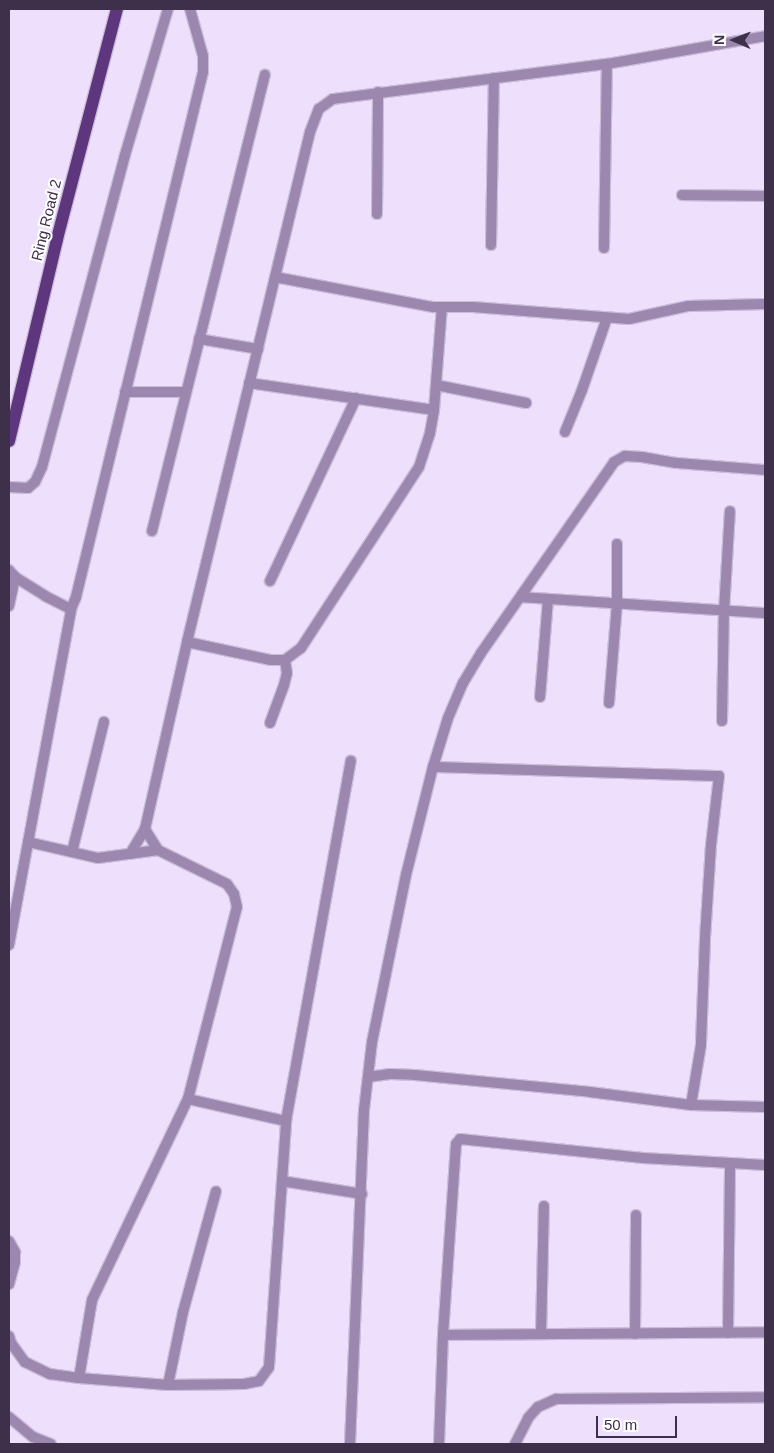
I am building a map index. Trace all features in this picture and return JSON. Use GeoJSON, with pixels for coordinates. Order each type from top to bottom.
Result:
{"type":"FeatureCollection","features":[{"type":"Feature","properties":{"kind":"main road","name":"Ring Road 2"},"geometry":{"type":"LineString","coordinates":[[9,441],[57,239],[117,9]]}},
{"type":"Feature","properties":{"kind":"street"},"geometry":{"type":"LineString","coordinates":[[9,487],[28,488],[35,482],[42,467],[124,155],[168,9]]}},
{"type":"Feature","properties":{"kind":"street"},"geometry":{"type":"LineString","coordinates":[[9,945],[71,609],[76,597],[203,72],[203,56],[190,9]]}},
{"type":"Feature","properties":{"kind":"street"},"geometry":{"type":"LineString","coordinates":[[130,854],[145,829],[187,642],[249,383],[310,132],[319,109],[333,99],[607,64],[765,36]]}},
{"type":"Feature","properties":{"kind":"street"},"geometry":{"type":"LineString","coordinates":[[604,248],[607,64]]}},
{"type":"Feature","properties":{"kind":"street"},"geometry":{"type":"LineString","coordinates":[[152,531],[265,75]]}},
{"type":"Feature","properties":{"kind":"street"},"geometry":{"type":"LineString","coordinates":[[491,245],[494,78]]}},
{"type":"Feature","properties":{"kind":"street"},"geometry":{"type":"LineString","coordinates":[[378,92],[378,214]]}},
{"type":"Feature","properties":{"kind":"street"},"geometry":{"type":"LineString","coordinates":[[682,195],[765,196]]}},
{"type":"Feature","properties":{"kind":"street"},"geometry":{"type":"LineString","coordinates":[[275,277],[433,307],[473,307],[629,320],[688,306],[765,304]]}},
{"type":"Feature","properties":{"kind":"street"},"geometry":{"type":"LineString","coordinates":[[187,642],[270,660],[286,660],[301,648],[419,467],[430,433],[434,410],[442,307]]}},
{"type":"Feature","properties":{"kind":"street"},"geometry":{"type":"LineString","coordinates":[[565,432],[607,318]]}},
{"type":"Feature","properties":{"kind":"street"},"geometry":{"type":"LineString","coordinates":[[199,340],[258,349]]}},
{"type":"Feature","properties":{"kind":"street"},"geometry":{"type":"LineString","coordinates":[[249,383],[434,410]]}},
{"type":"Feature","properties":{"kind":"street"},"geometry":{"type":"LineString","coordinates":[[436,385],[526,403]]}},
{"type":"Feature","properties":{"kind":"street"},"geometry":{"type":"LineString","coordinates":[[125,392],[186,392]]}},
{"type":"Feature","properties":{"kind":"street"},"geometry":{"type":"LineString","coordinates":[[270,581],[356,398]]}},
{"type":"Feature","properties":{"kind":"street"},"geometry":{"type":"LineString","coordinates":[[341,1444],[350,1444],[362,1194],[364,1110],[372,1042],[406,875],[433,766],[448,718],[463,683],[614,462],[625,456],[676,464],[765,470]]}},
{"type":"Feature","properties":{"kind":"street"},"geometry":{"type":"LineString","coordinates":[[722,721],[724,611],[730,510]]}},
{"type":"Feature","properties":{"kind":"street"},"geometry":{"type":"LineString","coordinates":[[610,703],[618,604],[617,544]]}},
{"type":"Feature","properties":{"kind":"street"},"geometry":{"type":"LineString","coordinates":[[9,606],[12,573],[71,609]]}},
{"type":"Feature","properties":{"kind":"street"},"geometry":{"type":"LineString","coordinates":[[521,597],[765,613]]}},
{"type":"Feature","properties":{"kind":"street"},"geometry":{"type":"LineString","coordinates":[[540,697],[548,599]]}},
{"type":"Feature","properties":{"kind":"street"},"geometry":{"type":"LineString","coordinates":[[270,722],[284,685],[287,673],[286,660]]}},
{"type":"Feature","properties":{"kind":"street"},"geometry":{"type":"LineString","coordinates":[[72,852],[104,722]]}},
{"type":"Feature","properties":{"kind":"street"},"geometry":{"type":"LineString","coordinates":[[9,1341],[25,1362],[50,1374],[79,1378],[168,1385],[244,1384],[259,1381],[269,1367],[286,1122],[351,761]]}},
{"type":"Feature","properties":{"kind":"street"},"geometry":{"type":"LineString","coordinates":[[433,766],[719,776],[711,845],[701,1045],[691,1105]]}},
{"type":"Feature","properties":{"kind":"street"},"geometry":{"type":"LineString","coordinates":[[79,1378],[92,1300],[188,1099],[237,907],[234,894],[227,884],[158,850],[145,829]]}},
{"type":"Feature","properties":{"kind":"street"},"geometry":{"type":"LineString","coordinates":[[28,842],[98,858],[158,850]]}},
{"type":"Feature","properties":{"kind":"street"},"geometry":{"type":"LineString","coordinates":[[368,1077],[390,1074],[415,1075],[691,1105],[765,1108]]}},
{"type":"Feature","properties":{"kind":"street"},"geometry":{"type":"LineString","coordinates":[[188,1099],[286,1122]]}},
{"type":"Feature","properties":{"kind":"street"},"geometry":{"type":"LineString","coordinates":[[439,1444],[443,1335],[456,1144],[460,1139],[643,1158],[765,1165]]}},
{"type":"Feature","properties":{"kind":"street"},"geometry":{"type":"LineString","coordinates":[[728,1333],[730,1163]]}},
{"type":"Feature","properties":{"kind":"street"},"geometry":{"type":"LineString","coordinates":[[282,1181],[362,1194]]}},
{"type":"Feature","properties":{"kind":"street"},"geometry":{"type":"LineString","coordinates":[[168,1385],[183,1312],[216,1191]]}},
{"type":"Feature","properties":{"kind":"street"},"geometry":{"type":"LineString","coordinates":[[541,1334],[544,1206]]}},
{"type":"Feature","properties":{"kind":"street"},"geometry":{"type":"LineString","coordinates":[[635,1334],[636,1214]]}},
{"type":"Feature","properties":{"kind":"street"},"geometry":{"type":"LineString","coordinates":[[9,1241],[15,1252],[15,1262],[9,1284]]}},
{"type":"Feature","properties":{"kind":"street"},"geometry":{"type":"LineString","coordinates":[[443,1335],[765,1332]]}},
{"type":"Feature","properties":{"kind":"street"},"geometry":{"type":"LineString","coordinates":[[515,1444],[528,1418],[538,1407],[556,1399],[765,1397]]}},
{"type":"Feature","properties":{"kind":"street"},"geometry":{"type":"LineString","coordinates":[[9,1417],[34,1437],[51,1444]]}}]}
